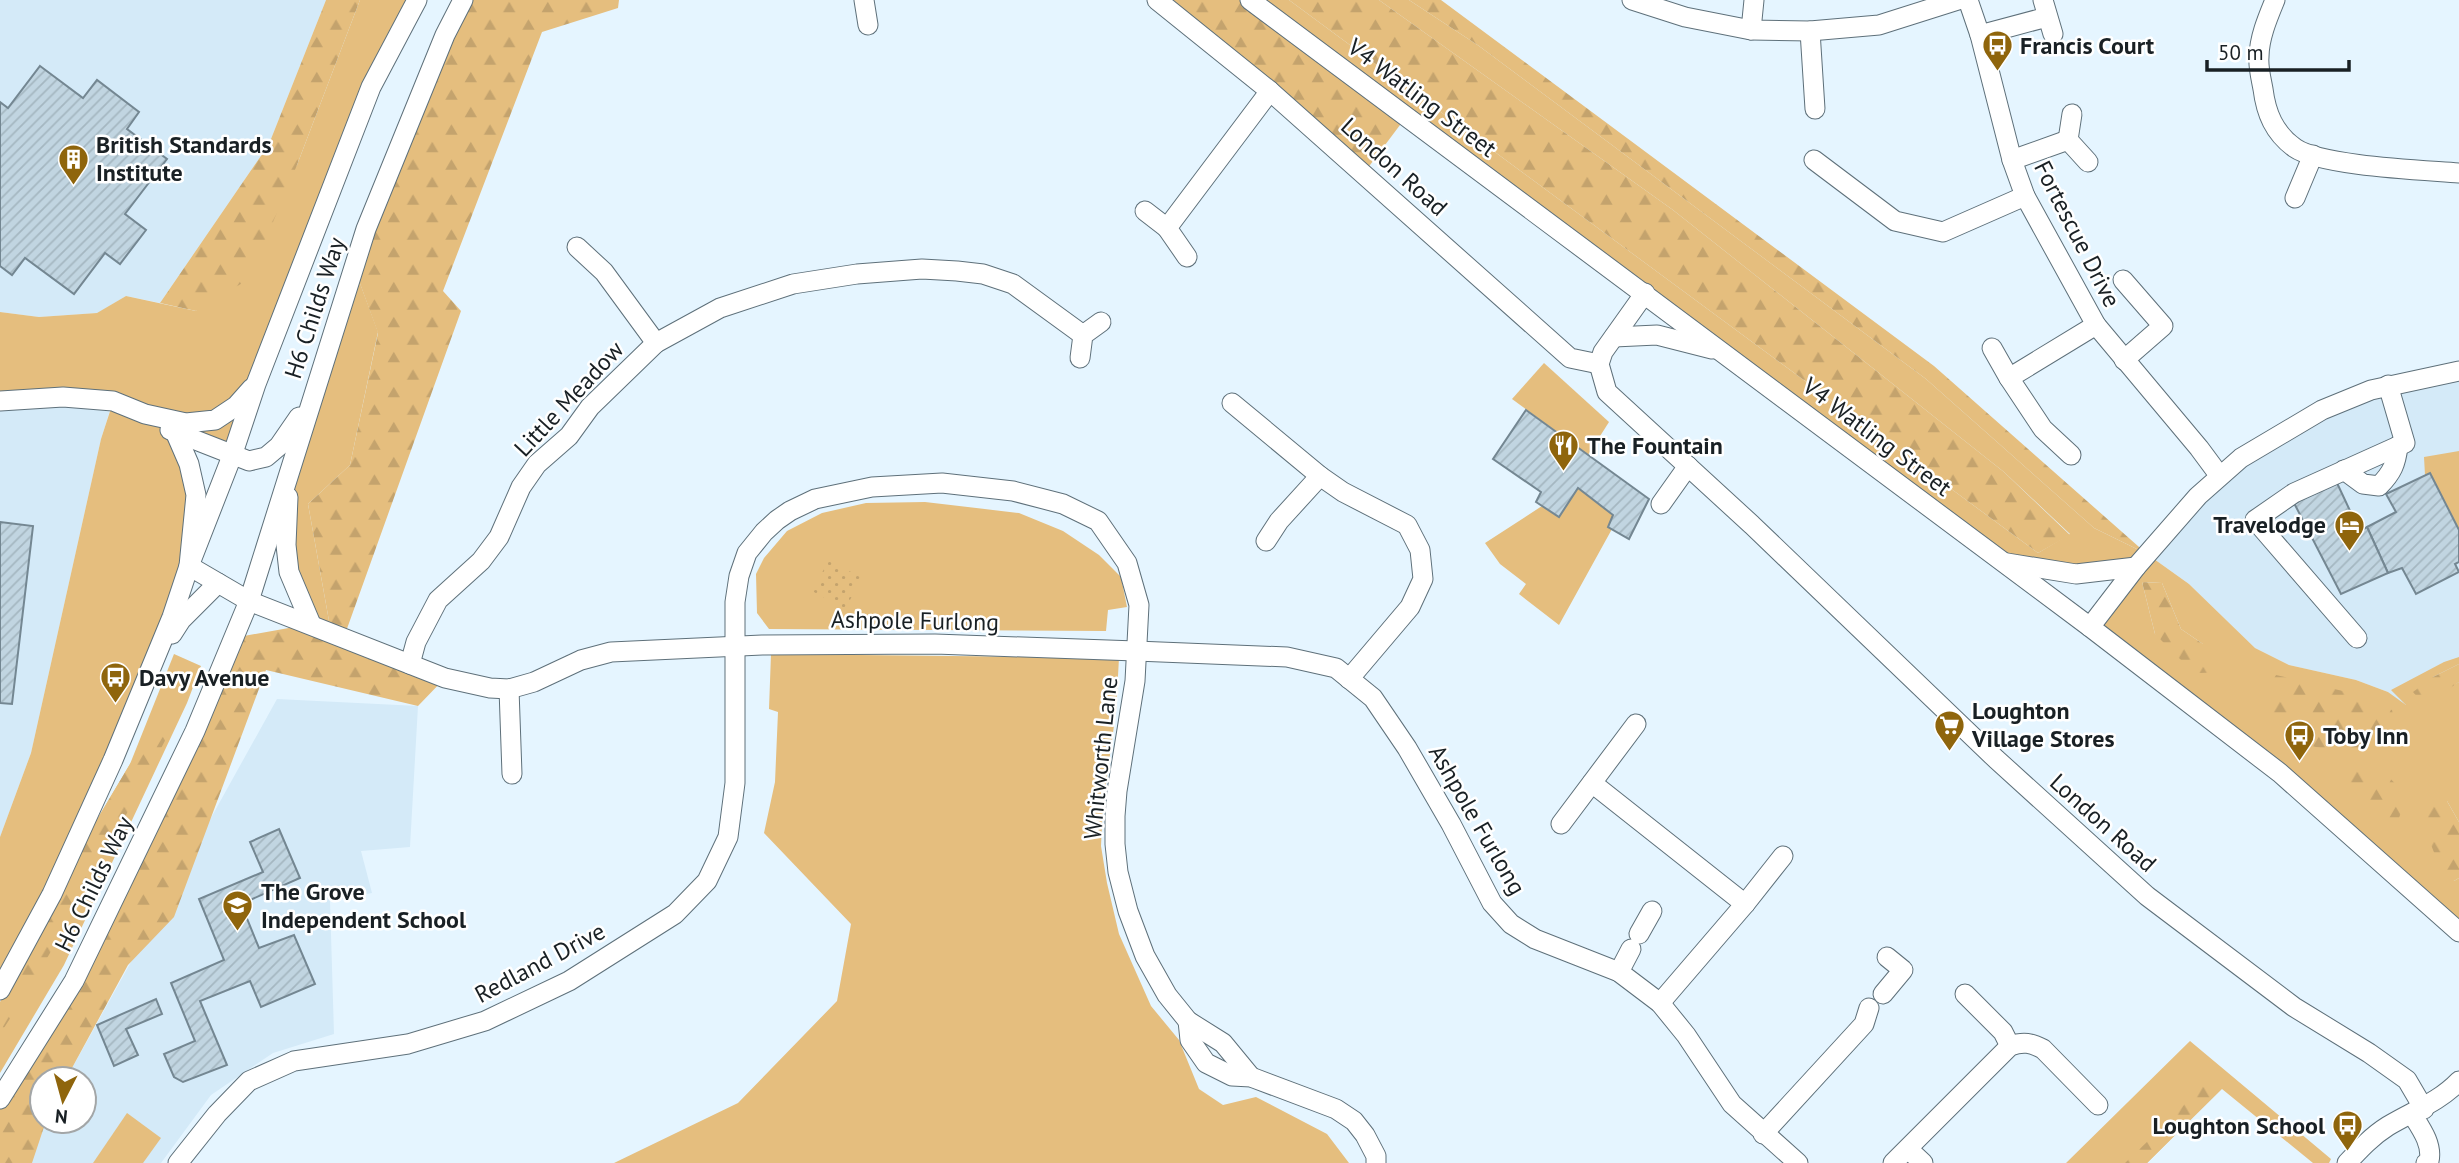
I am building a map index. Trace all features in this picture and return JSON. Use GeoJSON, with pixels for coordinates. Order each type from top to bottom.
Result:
{"type":"FeatureCollection","features":[{"type":"Feature","properties":{"kind":"street","name":"H6 Childs Way"},"geometry":{"type":"LineString","coordinates":[[0,990],[52,894],[113,760],[151,667],[176,619],[189,566],[371,87],[417,0]]}},
{"type":"Feature","properties":{"kind":"street","name":"H6 Childs Way"},"geometry":{"type":"LineString","coordinates":[[0,1100],[74,981],[195,731],[248,601],[366,229],[445,35],[463,0]]}},
{"type":"Feature","properties":{"kind":"street"},"geometry":{"type":"LineString","coordinates":[[864,0],[868,25]]}},
{"type":"Feature","properties":{"kind":"street","name":"London Road"},"geometry":{"type":"LineString","coordinates":[[1157,0],[1270,91],[1570,358],[1599,365],[1607,392],[1996,759],[2147,896],[2294,1007],[2407,1080],[2431,1154],[2426,1163]]}},
{"type":"Feature","properties":{"kind":"street","name":"V4 Watling Street"},"geometry":{"type":"LineString","coordinates":[[1250,0],[1645,293],[2280,773],[2459,932]]}},
{"type":"Feature","properties":{"kind":"street"},"geometry":{"type":"LineString","coordinates":[[1632,0],[1685,17],[1751,30],[1810,31],[1879,25],[1958,0]]}},
{"type":"Feature","properties":{"kind":"street"},"geometry":{"type":"LineString","coordinates":[[1751,30],[1754,0]]}},
{"type":"Feature","properties":{"kind":"street","name":"Fortescue Drive"},"geometry":{"type":"LineString","coordinates":[[1968,0],[1980,35],[2012,160],[2025,196],[2095,325],[2219,475]]}},
{"type":"Feature","properties":{"kind":"street"},"geometry":{"type":"LineString","coordinates":[[2275,0],[2258,56],[2265,104],[2271,123],[2283,136],[2297,149],[2334,160],[2459,173]]}},
{"type":"Feature","properties":{"kind":"street"},"geometry":{"type":"LineString","coordinates":[[1980,35],[2048,17]]}},
{"type":"Feature","properties":{"kind":"street"},"geometry":{"type":"LineString","coordinates":[[1810,31],[1815,109]]}},
{"type":"Feature","properties":{"kind":"street"},"geometry":{"type":"LineString","coordinates":[[1167,228],[1270,91]]}},
{"type":"Feature","properties":{"kind":"street"},"geometry":{"type":"LineString","coordinates":[[2068,140],[2072,114]]}},
{"type":"Feature","properties":{"kind":"street"},"geometry":{"type":"LineString","coordinates":[[2012,160],[2068,140]]}},
{"type":"Feature","properties":{"kind":"street"},"geometry":{"type":"LineString","coordinates":[[2068,140],[2088,162]]}},
{"type":"Feature","properties":{"kind":"street"},"geometry":{"type":"LineString","coordinates":[[2295,198],[2313,155]]}},
{"type":"Feature","properties":{"kind":"street"},"geometry":{"type":"LineString","coordinates":[[1814,160],[1895,221],[1943,232],[2025,196]]}},
{"type":"Feature","properties":{"kind":"street"},"geometry":{"type":"LineString","coordinates":[[1145,211],[1167,228],[1187,257]]}},
{"type":"Feature","properties":{"kind":"street","name":"Little Meadow"},"geometry":{"type":"LineString","coordinates":[[577,247],[604,272],[656,343]]}},
{"type":"Feature","properties":{"kind":"street","name":"Little Meadow"},"geometry":{"type":"LineString","coordinates":[[410,664],[416,642],[438,600],[481,561],[499,537],[521,487],[537,464],[569,436],[590,407],[656,343],[720,308],[793,284],[857,274],[922,270],[983,274],[1013,284],[1083,335]]}},
{"type":"Feature","properties":{"kind":"street","name":"Fortescue Drive"},"geometry":{"type":"LineString","coordinates":[[2123,280],[2163,326],[2124,360]]}},
{"type":"Feature","properties":{"kind":"street"},"geometry":{"type":"LineString","coordinates":[[1599,365],[1603,352],[1645,293]]}},
{"type":"Feature","properties":{"kind":"street"},"geometry":{"type":"LineString","coordinates":[[1080,358],[1083,335],[1101,322]]}},
{"type":"Feature","properties":{"kind":"street"},"geometry":{"type":"LineString","coordinates":[[2009,378],[2095,325]]}},
{"type":"Feature","properties":{"kind":"street"},"geometry":{"type":"LineString","coordinates":[[1614,337],[1657,335],[1720,351]]}},
{"type":"Feature","properties":{"kind":"street"},"geometry":{"type":"LineString","coordinates":[[1992,348],[2043,429],[2071,455]]}},
{"type":"Feature","properties":{"kind":"street"},"geometry":{"type":"LineString","coordinates":[[2090,627],[2136,567],[2197,496],[2241,457],[2322,410],[2388,385],[2459,371]]}},
{"type":"Feature","properties":{"kind":"street"},"geometry":{"type":"LineString","coordinates":[[0,401],[63,397],[113,401],[145,414],[186,424],[215,420],[236,406],[256,384]]}},
{"type":"Feature","properties":{"kind":"street"},"geometry":{"type":"LineString","coordinates":[[2357,638],[2255,520],[2294,493],[2405,443],[2388,385]]}},
{"type":"Feature","properties":{"kind":"street"},"geometry":{"type":"LineString","coordinates":[[145,414],[176,434],[249,461],[267,457],[279,446],[311,399]]}},
{"type":"Feature","properties":{"kind":"street"},"geometry":{"type":"LineString","coordinates":[[1232,403],[1320,476],[1343,492],[1407,525],[1420,550],[1423,579],[1410,607],[1349,679]]}},
{"type":"Feature","properties":{"kind":"street"},"geometry":{"type":"LineString","coordinates":[[176,434],[189,464],[196,495],[189,566]]}},
{"type":"Feature","properties":{"kind":"street"},"geometry":{"type":"LineString","coordinates":[[2344,470],[2362,484],[2379,486],[2395,464],[2398,446]]}},
{"type":"Feature","properties":{"kind":"street"},"geometry":{"type":"LineString","coordinates":[[1661,504],[1688,466]]}},
{"type":"Feature","properties":{"kind":"street"},"geometry":{"type":"LineString","coordinates":[[289,469],[286,545],[289,572],[311,624]]}},
{"type":"Feature","properties":{"kind":"street"},"geometry":{"type":"LineString","coordinates":[[1266,541],[1279,521],[1320,476]]}},
{"type":"Feature","properties":{"kind":"street"},"geometry":{"type":"LineString","coordinates":[[736,646],[735,602],[738,576],[747,553],[777,520],[815,499],[872,487],[929,483],[1013,491],[1063,504],[1098,521],[1127,563],[1139,605],[1136,651]]}},
{"type":"Feature","properties":{"kind":"street"},"geometry":{"type":"LineString","coordinates":[[2003,562],[2076,574],[2136,567]]}},
{"type":"Feature","properties":{"kind":"street","name":"Ashpole Furlong"},"geometry":{"type":"LineString","coordinates":[[189,566],[248,601],[445,678],[467,684],[509,688],[534,682],[581,660],[611,652],[736,646],[935,644],[1136,651],[1287,657],[1336,668],[1373,698],[1407,748],[1492,903],[1511,924],[1535,939],[1619,972],[1660,1003],[1686,1035],[1732,1104],[1798,1163]]}},
{"type":"Feature","properties":{"kind":"street"},"geometry":{"type":"LineString","coordinates":[[176,619],[218,583]]}},
{"type":"Feature","properties":{"kind":"street","name":"Redland Drive"},"geometry":{"type":"LineString","coordinates":[[178,1163],[217,1114],[249,1081],[294,1061],[408,1044],[485,1021],[569,981],[676,914],[707,881],[728,837],[735,783],[736,646]]}},
{"type":"Feature","properties":{"kind":"street","name":"Whitworth Lane"},"geometry":{"type":"LineString","coordinates":[[1136,651],[1135,681],[1117,791],[1115,844],[1118,872],[1128,911],[1144,956],[1167,995],[1188,1021],[1190,1040],[1206,1063],[1232,1076],[1251,1077],[1336,1109],[1354,1121],[1365,1135],[1376,1156],[1376,1163]]}},
{"type":"Feature","properties":{"kind":"street"},"geometry":{"type":"LineString","coordinates":[[509,688],[512,774]]}},
{"type":"Feature","properties":{"kind":"street"},"geometry":{"type":"LineString","coordinates":[[1561,824],[1636,724]]}},
{"type":"Feature","properties":{"kind":"street"},"geometry":{"type":"LineString","coordinates":[[1592,783],[1745,904]]}},
{"type":"Feature","properties":{"kind":"street"},"geometry":{"type":"LineString","coordinates":[[1660,1003],[1783,856]]}},
{"type":"Feature","properties":{"kind":"street"},"geometry":{"type":"LineString","coordinates":[[1619,972],[1652,911]]}},
{"type":"Feature","properties":{"kind":"street"},"geometry":{"type":"LineString","coordinates":[[1763,1134],[1903,970],[1887,957]]}},
{"type":"Feature","properties":{"kind":"street"},"geometry":{"type":"LineString","coordinates":[[1965,994],[2003,1032],[2010,1046]]}},
{"type":"Feature","properties":{"kind":"street"},"geometry":{"type":"LineString","coordinates":[[1893,1163],[2010,1046],[2022,1042],[2032,1043],[2043,1049],[2098,1105]]}},
{"type":"Feature","properties":{"kind":"street"},"geometry":{"type":"LineString","coordinates":[[2347,1163],[2368,1140],[2457,1086]]}},
{"type":"Feature","properties":{"kind":"street"},"geometry":{"type":"LineString","coordinates":[[1908,1149],[1923,1163]]}},
{"type":"Feature","properties":{"kind":"shaded area"},"geometry":{"type":"Polygon","coordinates":[[[0,0],[326,0],[269,144],[160,303],[126,296],[98,313],[39,317],[0,312],[0,0]]]}},
{"type":"Feature","properties":{"kind":"shaded area"},"geometry":{"type":"Polygon","coordinates":[[[2459,371],[2459,753],[2388,692],[2356,680],[2289,665],[2255,648],[2189,584],[2147,554],[2198,496],[2322,410],[2459,371]]]}},
{"type":"Feature","properties":{"kind":"shaded area"},"geometry":{"type":"Polygon","coordinates":[[[0,401],[113,401],[101,439],[31,753],[0,837],[0,401]]]}},
{"type":"Feature","properties":{"kind":"shaded area","name":"The Grove Independent School"},"geometry":{"type":"Polygon","coordinates":[[[277,699],[418,706],[410,847],[361,851],[372,893],[330,901],[334,1034],[273,1053],[211,1095],[161,1163],[18,1163],[35,1135],[98,1135],[98,1065],[74,1065],[277,699]]]}},
{"type":"Feature","properties":{"kind":"green space"},"geometry":{"type":"Polygon","coordinates":[[[326,0],[360,0],[297,165],[249,279],[196,311],[160,303],[269,144],[326,0]]]}},
{"type":"Feature","properties":{"kind":"green space"},"geometry":{"type":"Polygon","coordinates":[[[360,0],[417,0],[371,87],[232,456],[177,435],[189,464],[189,566],[0,990],[0,837],[31,753],[101,439],[113,402],[0,401],[0,312],[39,317],[97,313],[126,296],[196,311],[297,165],[360,0]]]}},
{"type":"Feature","properties":{"kind":"green space"},"geometry":{"type":"Polygon","coordinates":[[[463,0],[619,0],[618,8],[542,32],[443,291],[461,311],[344,637],[445,678],[418,706],[266,670],[174,917],[128,965],[74,1065],[28,1065],[28,1135],[41,1135],[32,1163],[0,1163],[0,1099],[74,981],[233,638],[311,624],[331,632],[308,504],[350,465],[378,333],[354,267],[463,0]]]}},
{"type":"Feature","properties":{"kind":"green space"},"geometry":{"type":"Polygon","coordinates":[[[1157,0],[1250,0],[1406,117],[1364,173],[1157,0]]]}},
{"type":"Feature","properties":{"kind":"green space"},"geometry":{"type":"Polygon","coordinates":[[[1250,0],[1289,0],[2038,553],[2070,534],[2004,472],[1673,210],[1379,0],[1409,0],[1479,46],[1926,379],[2094,528],[2147,554],[2189,584],[2255,648],[2289,665],[2356,680],[2388,692],[2406,705],[2391,690],[2459,657],[2459,664],[2433,677],[2455,684],[2459,682],[2459,822],[2447,801],[2454,881],[2459,878],[2459,932],[2090,627],[2135,568],[2003,562],[1250,0]],[[2142,582],[2155,634],[2203,644],[2181,629],[2162,583],[2142,582]]]}},
{"type":"Feature","properties":{"kind":"green space"},"geometry":{"type":"Polygon","coordinates":[[[1289,0],[1379,0],[1673,210],[2004,472],[2070,535],[2038,553],[1289,0]]]}},
{"type":"Feature","properties":{"kind":"green space"},"geometry":{"type":"Polygon","coordinates":[[[1409,0],[1441,0],[1934,366],[2147,554],[2094,528],[1926,379],[1479,46],[1409,0]]]}},
{"type":"Feature","properties":{"kind":"green space"},"geometry":{"type":"Polygon","coordinates":[[[354,267],[378,332],[350,465],[308,504],[331,632],[311,624],[286,545],[289,469],[354,267]]]}},
{"type":"Feature","properties":{"kind":"green space"},"geometry":{"type":"Polygon","coordinates":[[[1544,363],[1609,422],[1588,455],[1512,399],[1544,363]]]}},
{"type":"Feature","properties":{"kind":"green space"},"geometry":{"type":"Polygon","coordinates":[[[2459,451],[2459,530],[2430,473],[2425,475],[2424,457],[2459,451]]]}},
{"type":"Feature","properties":{"kind":"green space"},"geometry":{"type":"Polygon","coordinates":[[[1578,488],[1613,515],[1608,527],[1612,529],[1559,625],[1519,594],[1526,584],[1500,564],[1485,543],[1542,506],[1559,517],[1578,488]]]}},
{"type":"Feature","properties":{"kind":"green space"},"geometry":{"type":"Polygon","coordinates":[[[925,502],[1019,513],[1063,531],[1099,555],[1121,577],[1127,607],[1108,610],[1106,631],[769,629],[757,613],[756,574],[764,558],[787,531],[822,513],[866,503],[925,502]]]}},
{"type":"Feature","properties":{"kind":"green space"},"geometry":{"type":"Polygon","coordinates":[[[829,560],[862,578],[845,609],[812,591],[829,560]]]}},
{"type":"Feature","properties":{"kind":"green space"},"geometry":{"type":"Polygon","coordinates":[[[2142,582],[2162,583],[2181,629],[2203,644],[2222,672],[2200,673],[2181,660],[2155,634],[2142,582]]]}},
{"type":"Feature","properties":{"kind":"green space"},"geometry":{"type":"Polygon","coordinates":[[[174,654],[201,666],[187,703],[64,965],[0,1073],[0,1002],[83,843],[130,764],[174,654]]]}},
{"type":"Feature","properties":{"kind":"green space"},"geometry":{"type":"Polygon","coordinates":[[[771,654],[1119,658],[1101,846],[1119,934],[1151,1006],[1179,1040],[1199,1089],[1223,1105],[1256,1097],[1327,1134],[1349,1163],[614,1163],[738,1103],[837,1001],[851,924],[764,833],[775,782],[778,712],[769,709],[771,654]]]}},
{"type":"Feature","properties":{"kind":"green space"},"geometry":{"type":"Polygon","coordinates":[[[2459,664],[2459,682],[2424,705],[2413,692],[2433,677],[2459,664]]]}},
{"type":"Feature","properties":{"kind":"green space"},"geometry":{"type":"Polygon","coordinates":[[[2276,675],[2347,692],[2392,710],[2400,745],[2348,750],[2314,746],[2298,740],[2285,730],[2274,716],[2267,689],[2276,675]]]}},
{"type":"Feature","properties":{"kind":"green space"},"geometry":{"type":"Polygon","coordinates":[[[157,727],[168,735],[67,924],[0,1034],[20,979],[83,843],[130,764],[157,727]]]}},
{"type":"Feature","properties":{"kind":"green space"},"geometry":{"type":"Polygon","coordinates":[[[2367,769],[2385,773],[2407,796],[2396,826],[2343,785],[2341,774],[2367,769]]]}},
{"type":"Feature","properties":{"kind":"green space"},"geometry":{"type":"Polygon","coordinates":[[[2447,801],[2459,822],[2459,878],[2454,881],[2435,855],[2428,827],[2428,804],[2447,801]]]}},
{"type":"Feature","properties":{"kind":"green space"},"geometry":{"type":"Polygon","coordinates":[[[2190,1041],[2331,1159],[2329,1163],[2313,1163],[2222,1089],[2147,1163],[2066,1163],[2190,1041]]]}},
{"type":"Feature","properties":{"kind":"green space"},"geometry":{"type":"Polygon","coordinates":[[[2204,1083],[2218,1084],[2222,1088],[2147,1163],[2125,1163],[2171,1119],[2204,1083]]]}},
{"type":"Feature","properties":{"kind":"green space"},"geometry":{"type":"Polygon","coordinates":[[[127,1113],[161,1138],[143,1163],[93,1163],[127,1113]]]}},
{"type":"Feature","properties":{"kind":"building","name":"British Standards Institute"},"geometry":{"type":"Polygon","coordinates":[[[40,66],[83,98],[97,80],[139,112],[127,129],[167,159],[125,214],[146,230],[120,264],[105,253],[74,294],[25,258],[12,275],[0,266],[0,102],[8,108],[40,66]]]}},
{"type":"Feature","properties":{"kind":"building","name":"The Fountain"},"geometry":{"type":"Polygon","coordinates":[[[1526,410],[1649,499],[1629,539],[1608,527],[1613,515],[1578,488],[1559,517],[1536,502],[1541,492],[1493,459],[1526,410]]]}},
{"type":"Feature","properties":{"kind":"building"},"geometry":{"type":"Polygon","coordinates":[[[2430,473],[2459,530],[2459,562],[2455,564],[2459,572],[2416,594],[2402,568],[2388,573],[2367,527],[2396,512],[2386,494],[2430,473]]]}},
{"type":"Feature","properties":{"kind":"building","name":"Travelodge"},"geometry":{"type":"Polygon","coordinates":[[[2337,483],[2360,532],[2367,527],[2388,573],[2341,594],[2294,503],[2337,483]]]}},
{"type":"Feature","properties":{"kind":"building"},"geometry":{"type":"Polygon","coordinates":[[[0,522],[33,526],[12,704],[0,703],[0,522]]]}},
{"type":"Feature","properties":{"kind":"building"},"geometry":{"type":"Polygon","coordinates":[[[279,829],[300,878],[241,904],[259,948],[294,935],[315,984],[261,1007],[250,981],[200,1001],[227,1065],[183,1082],[174,1077],[164,1054],[195,1041],[171,983],[224,960],[199,899],[263,872],[250,842],[279,829]]]}},
{"type":"Feature","properties":{"kind":"building"},"geometry":{"type":"Polygon","coordinates":[[[156,999],[162,1014],[126,1029],[138,1055],[114,1066],[97,1025],[156,999]]]}},
{"type":"Feature","properties":{"kind":"place","name":"Francis Court"},"geometry":{"type":"Point","coordinates":[1997,73]}},
{"type":"Feature","properties":{"kind":"place","name":"British Standards Institute"},"geometry":{"type":"Point","coordinates":[73,186]}},
{"type":"Feature","properties":{"kind":"place","name":"The Fountain"},"geometry":{"type":"Point","coordinates":[1564,473]}},
{"type":"Feature","properties":{"kind":"place","name":"Travelodge"},"geometry":{"type":"Point","coordinates":[2349,552]}},
{"type":"Feature","properties":{"kind":"place","name":"Davy Avenue"},"geometry":{"type":"Point","coordinates":[116,705]}},
{"type":"Feature","properties":{"kind":"place","name":"Loughton Village Stores"},"geometry":{"type":"Point","coordinates":[1949,752]}},
{"type":"Feature","properties":{"kind":"place","name":"Toby Inn"},"geometry":{"type":"Point","coordinates":[2300,763]}},
{"type":"Feature","properties":{"kind":"place","name":"The Grove Independent School"},"geometry":{"type":"Point","coordinates":[238,933]}},
{"type":"Feature","properties":{"kind":"place","name":"Loughton School"},"geometry":{"type":"Point","coordinates":[2348,1153]}}]}
